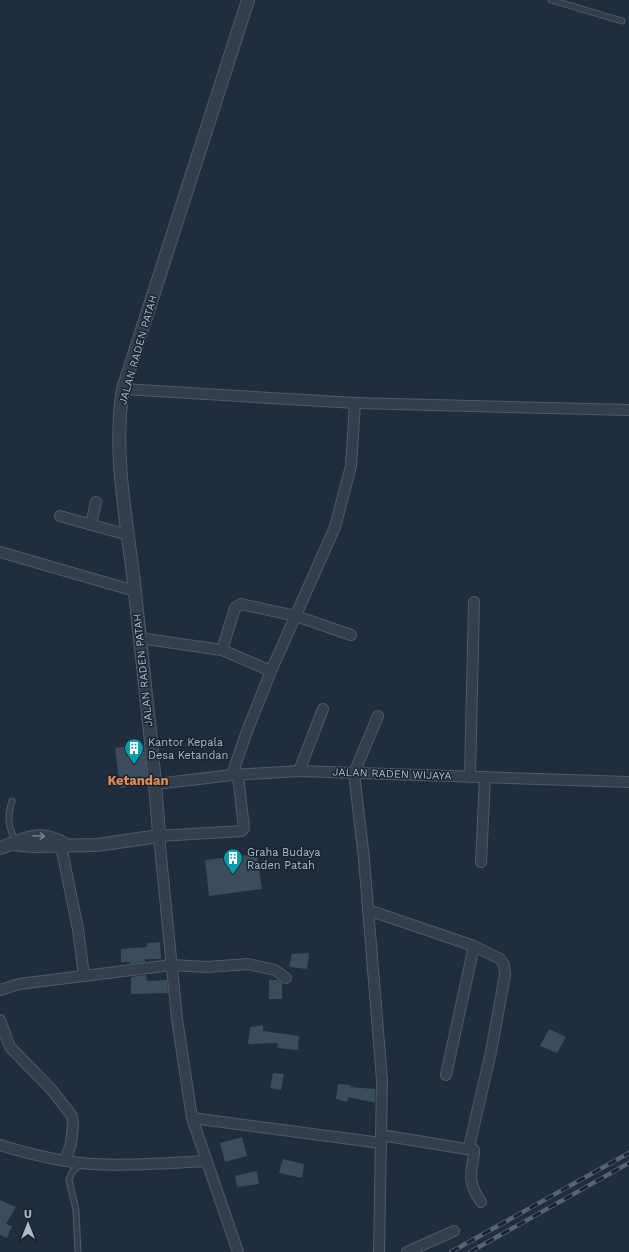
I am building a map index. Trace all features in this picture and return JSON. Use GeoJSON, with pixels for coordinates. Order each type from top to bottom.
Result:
{"type":"FeatureCollection","features":[{"type":"Feature","properties":{"kind":"street","name":"JALAN RADEN PATAH"},"geometry":{"type":"LineString","coordinates":[[159,836],[156,784],[128,535],[118,421],[124,389],[248,0]]}},
{"type":"Feature","properties":{"kind":"street"},"geometry":{"type":"LineString","coordinates":[[124,389],[355,403],[629,410]]}},
{"type":"Feature","properties":{"kind":"street"},"geometry":{"type":"LineString","coordinates":[[9,844],[64,846],[114,844],[159,836],[242,831],[244,828],[235,775],[246,734],[271,671],[335,527],[351,466],[355,403]]}},
{"type":"Feature","properties":{"kind":"street"},"geometry":{"type":"LineString","coordinates":[[91,525],[96,502]]}},
{"type":"Feature","properties":{"kind":"street"},"geometry":{"type":"LineString","coordinates":[[60,516],[128,535]]}},
{"type":"Feature","properties":{"kind":"street"},"geometry":{"type":"LineString","coordinates":[[0,552],[135,591]]}},
{"type":"Feature","properties":{"kind":"street"},"geometry":{"type":"LineString","coordinates":[[470,777],[474,602]]}},
{"type":"Feature","properties":{"kind":"street"},"geometry":{"type":"LineString","coordinates":[[222,650],[235,608],[241,604],[296,616],[351,635]]}},
{"type":"Feature","properties":{"kind":"street"},"geometry":{"type":"LineString","coordinates":[[139,638],[222,650],[271,671]]}},
{"type":"Feature","properties":{"kind":"street"},"geometry":{"type":"LineString","coordinates":[[299,771],[323,709]]}},
{"type":"Feature","properties":{"kind":"street"},"geometry":{"type":"LineString","coordinates":[[378,716],[354,773],[368,910],[382,1080],[379,1252]]}},
{"type":"Feature","properties":{"kind":"street","name":"JALAN RADEN WIJAYA"},"geometry":{"type":"LineString","coordinates":[[156,784],[235,775],[299,771],[629,782]]}},
{"type":"Feature","properties":{"kind":"street"},"geometry":{"type":"LineString","coordinates":[[481,862],[485,777]]}},
{"type":"Feature","properties":{"kind":"street"},"geometry":{"type":"LineString","coordinates":[[159,836],[177,1019],[192,1118],[238,1252]]}},
{"type":"Feature","properties":{"kind":"street"},"geometry":{"type":"LineString","coordinates":[[64,846],[78,929],[84,976]]}},
{"type":"Feature","properties":{"kind":"street"},"geometry":{"type":"LineString","coordinates":[[368,910],[474,946],[500,959],[504,965],[506,975],[491,1052],[469,1147]]}},
{"type":"Feature","properties":{"kind":"street"},"geometry":{"type":"LineString","coordinates":[[446,1075],[474,946]]}},
{"type":"Feature","properties":{"kind":"street"},"geometry":{"type":"LineString","coordinates":[[0,989],[19,984],[172,965],[207,967],[248,964],[275,970],[286,978]]}},
{"type":"Feature","properties":{"kind":"street"},"geometry":{"type":"LineString","coordinates":[[0,1020],[10,1047],[51,1089],[72,1116],[72,1140],[66,1161]]}},
{"type":"Feature","properties":{"kind":"street"},"geometry":{"type":"LineString","coordinates":[[192,1118],[466,1149],[469,1147],[474,1150],[470,1173],[471,1181],[481,1202]]}},
{"type":"Feature","properties":{"kind":"street"},"geometry":{"type":"LineString","coordinates":[[0,1145],[31,1154],[82,1163],[158,1164],[206,1161]]}},
{"type":"Feature","properties":{"kind":"street"},"geometry":{"type":"LineString","coordinates":[[407,1252],[454,1231]]}},
{"type":"Feature","properties":{"kind":"lane"},"geometry":{"type":"LineString","coordinates":[[551,0],[622,21]]}},
{"type":"Feature","properties":{"kind":"lane"},"geometry":{"type":"LineString","coordinates":[[9,844],[9,817],[12,800]]}},
{"type":"Feature","properties":{"kind":"lane"},"geometry":{"type":"LineString","coordinates":[[78,1252],[76,1210],[69,1180],[72,1172],[82,1163]]}},
{"type":"Feature","properties":{"kind":"building","name":"Kantor Kepala Desa Ketandan"},"geometry":{"type":"Polygon","coordinates":[[[144,744],[148,784],[120,788],[115,748],[144,744]]]}},
{"type":"Feature","properties":{"kind":"building","name":"Graha Budaya Raden Patah"},"geometry":{"type":"Polygon","coordinates":[[[257,854],[262,889],[209,896],[205,860],[257,854]]]}},
{"type":"Feature","properties":{"kind":"building"},"geometry":{"type":"Polygon","coordinates":[[[160,942],[161,959],[145,959],[145,962],[130,964],[130,962],[121,962],[121,949],[147,947],[147,943],[160,942]]]}},
{"type":"Feature","properties":{"kind":"building"},"geometry":{"type":"Polygon","coordinates":[[[309,953],[307,969],[289,967],[292,954],[309,953]]]}},
{"type":"Feature","properties":{"kind":"building"},"geometry":{"type":"Polygon","coordinates":[[[146,975],[147,981],[167,980],[168,993],[131,994],[131,977],[146,975]]]}},
{"type":"Feature","properties":{"kind":"building"},"geometry":{"type":"Polygon","coordinates":[[[269,980],[278,980],[282,983],[282,999],[269,999],[269,980]]]}},
{"type":"Feature","properties":{"kind":"building"},"geometry":{"type":"Polygon","coordinates":[[[263,1025],[263,1031],[299,1036],[298,1050],[277,1048],[278,1043],[248,1044],[250,1027],[263,1025]]]}},
{"type":"Feature","properties":{"kind":"building"},"geometry":{"type":"Polygon","coordinates":[[[549,1029],[566,1037],[557,1053],[540,1046],[549,1029]]]}},
{"type":"Feature","properties":{"kind":"building"},"geometry":{"type":"Polygon","coordinates":[[[273,1073],[284,1074],[281,1090],[270,1088],[273,1073]]]}},
{"type":"Feature","properties":{"kind":"building"},"geometry":{"type":"Polygon","coordinates":[[[338,1084],[351,1085],[350,1087],[375,1089],[375,1103],[348,1097],[347,1102],[336,1099],[338,1084]]]}},
{"type":"Feature","properties":{"kind":"building"},"geometry":{"type":"Polygon","coordinates":[[[242,1137],[247,1156],[225,1162],[220,1143],[242,1137]]]}},
{"type":"Feature","properties":{"kind":"building"},"geometry":{"type":"Polygon","coordinates":[[[283,1159],[304,1164],[302,1178],[279,1173],[283,1159]]]}},
{"type":"Feature","properties":{"kind":"building"},"geometry":{"type":"Polygon","coordinates":[[[257,1171],[259,1184],[237,1187],[235,1176],[257,1171]]]}},
{"type":"Feature","properties":{"kind":"building"},"geometry":{"type":"Polygon","coordinates":[[[0,1200],[16,1207],[6,1224],[12,1226],[7,1238],[0,1235],[0,1200]]]}},
{"type":"Feature","properties":{"kind":"railway"},"geometry":{"type":"LineString","coordinates":[[451,1252],[629,1153]]}},
{"type":"Feature","properties":{"kind":"railway"},"geometry":{"type":"LineString","coordinates":[[470,1252],[629,1163]]}},
{"type":"Feature","properties":{"kind":"place","name":"Kantor Kepala Desa Ketandan"},"geometry":{"type":"Point","coordinates":[134,765]}},
{"type":"Feature","properties":{"kind":"place","name":"Graha Budaya Raden Patah"},"geometry":{"type":"Point","coordinates":[233,875]}},
{"type":"Feature","properties":{"kind":"district","name":"Ketandan"},"geometry":{"type":"Point","coordinates":[138,780]}}]}
